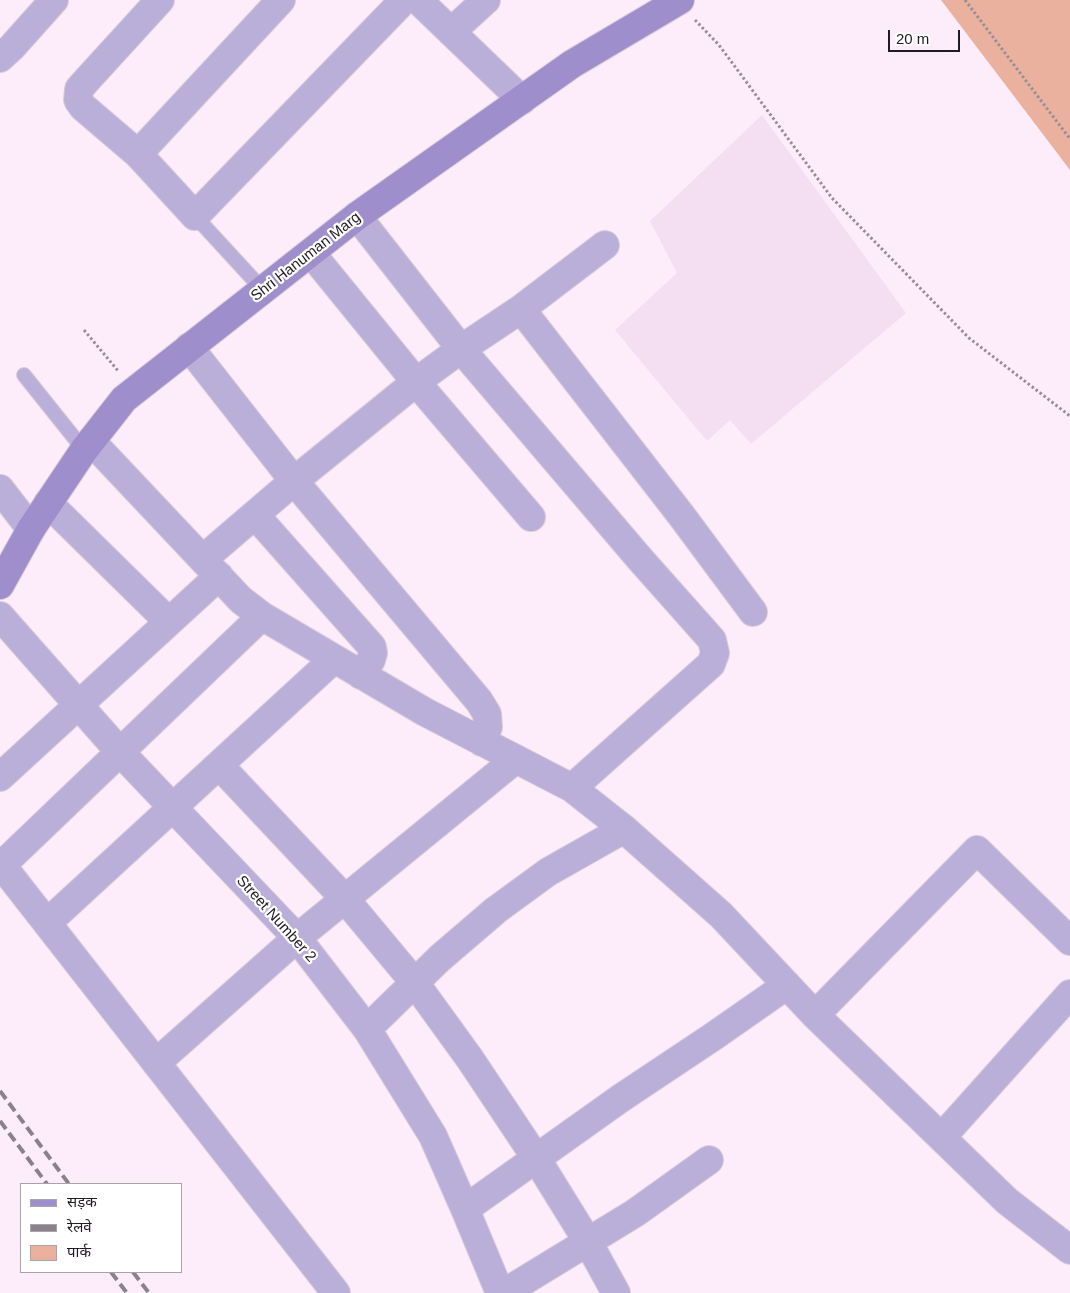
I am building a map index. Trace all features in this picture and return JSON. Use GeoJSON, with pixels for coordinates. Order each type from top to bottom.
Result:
{"type":"FeatureCollection","features":[{"type":"Feature","properties":{"kind":"street"},"geometry":{"type":"LineString","coordinates":[[0,58],[54,0]]}},
{"type":"Feature","properties":{"kind":"street"},"geometry":{"type":"LineString","coordinates":[[160,0],[86,81],[80,89],[78,100],[83,107],[138,154],[195,216],[404,0]]}},
{"type":"Feature","properties":{"kind":"street"},"geometry":{"type":"LineString","coordinates":[[138,154],[281,0]]}},
{"type":"Feature","properties":{"kind":"street"},"geometry":{"type":"LineString","coordinates":[[418,0],[522,100]]}},
{"type":"Feature","properties":{"kind":"street"},"geometry":{"type":"LineString","coordinates":[[451,32],[486,0]]}},
{"type":"Feature","properties":{"kind":"street","name":"Shri Hanuman Marg"},"geometry":{"type":"LineString","coordinates":[[0,585],[31,529],[48,503],[124,399],[357,216],[572,64],[679,1]]}},
{"type":"Feature","properties":{"kind":"street"},"geometry":{"type":"LineString","coordinates":[[357,216],[461,349],[640,559],[712,640],[715,653],[711,664],[572,788]]}},
{"type":"Feature","properties":{"kind":"street"},"geometry":{"type":"LineString","coordinates":[[0,777],[169,622],[211,567],[255,515],[416,382],[521,309],[605,244]]}},
{"type":"Feature","properties":{"kind":"street"},"geometry":{"type":"LineString","coordinates":[[310,253],[416,382],[531,517]]}},
{"type":"Feature","properties":{"kind":"street"},"geometry":{"type":"LineString","coordinates":[[521,309],[753,612]]}},
{"type":"Feature","properties":{"kind":"street"},"geometry":{"type":"LineString","coordinates":[[189,347],[294,481],[479,701],[487,714],[488,727],[482,742]]}},
{"type":"Feature","properties":{"kind":"street"},"geometry":{"type":"LineString","coordinates":[[88,446],[211,567],[241,600],[262,616],[425,712],[572,788],[624,829],[721,916],[815,1016],[1007,1200],[1070,1250]]}},
{"type":"Feature","properties":{"kind":"street"},"geometry":{"type":"LineString","coordinates":[[0,489],[31,529]]}},
{"type":"Feature","properties":{"kind":"street"},"geometry":{"type":"LineString","coordinates":[[48,503],[169,622]]}},
{"type":"Feature","properties":{"kind":"street"},"geometry":{"type":"LineString","coordinates":[[255,515],[372,647],[371,660],[361,674]]}},
{"type":"Feature","properties":{"kind":"street","name":"Street Number 2"},"geometry":{"type":"LineString","coordinates":[[0,616],[120,752],[297,938],[367,1029],[433,1136],[500,1293]]}},
{"type":"Feature","properties":{"kind":"street"},"geometry":{"type":"LineString","coordinates":[[262,616],[1,864],[336,1293]]}},
{"type":"Feature","properties":{"kind":"street"},"geometry":{"type":"LineString","coordinates":[[47,923],[334,659]]}},
{"type":"Feature","properties":{"kind":"street"},"geometry":{"type":"LineString","coordinates":[[156,1063],[297,938],[516,759]]}},
{"type":"Feature","properties":{"kind":"street"},"geometry":{"type":"LineString","coordinates":[[219,765],[345,899],[414,983],[470,1059],[536,1158],[588,1242],[616,1293]]}},
{"type":"Feature","properties":{"kind":"street"},"geometry":{"type":"LineString","coordinates":[[367,1029],[440,958],[496,910],[548,872],[624,829]]}},
{"type":"Feature","properties":{"kind":"street"},"geometry":{"type":"LineString","coordinates":[[815,1016],[977,850],[1070,941]]}},
{"type":"Feature","properties":{"kind":"street"},"geometry":{"type":"LineString","coordinates":[[465,1209],[787,985]]}},
{"type":"Feature","properties":{"kind":"street"},"geometry":{"type":"LineString","coordinates":[[942,1137],[1070,994]]}},
{"type":"Feature","properties":{"kind":"street"},"geometry":{"type":"LineString","coordinates":[[504,1293],[634,1213],[710,1160]]}},
{"type":"Feature","properties":{"kind":"lane"},"geometry":{"type":"LineString","coordinates":[[195,216],[263,290]]}},
{"type":"Feature","properties":{"kind":"lane"},"geometry":{"type":"LineString","coordinates":[[24,375],[88,446]]}},
{"type":"Feature","properties":{"kind":"path"},"geometry":{"type":"LineString","coordinates":[[965,0],[1070,140]]}},
{"type":"Feature","properties":{"kind":"path"},"geometry":{"type":"LineString","coordinates":[[679,1],[719,45],[832,198],[969,338],[1070,416]]}},
{"type":"Feature","properties":{"kind":"path"},"geometry":{"type":"LineString","coordinates":[[84,330],[135,391]]}},
{"type":"Feature","properties":{"kind":"shaded area"},"geometry":{"type":"Polygon","coordinates":[[[762,115],[906,313],[751,444],[730,420],[707,441],[615,330],[677,273],[650,221],[762,115]]]}},
{"type":"Feature","properties":{"kind":"green space"},"geometry":{"type":"Polygon","coordinates":[[[941,0],[1070,0],[1070,170],[941,0]]]}},
{"type":"Feature","properties":{"kind":"railway"},"geometry":{"type":"LineString","coordinates":[[0,1091],[68,1183]]}},
{"type":"Feature","properties":{"kind":"railway"},"geometry":{"type":"LineString","coordinates":[[0,1121],[46,1183]]}},
{"type":"Feature","properties":{"kind":"railway"},"geometry":{"type":"LineString","coordinates":[[112,1273],[127,1293]]}},
{"type":"Feature","properties":{"kind":"railway"},"geometry":{"type":"LineString","coordinates":[[134,1273],[149,1293]]}}]}
